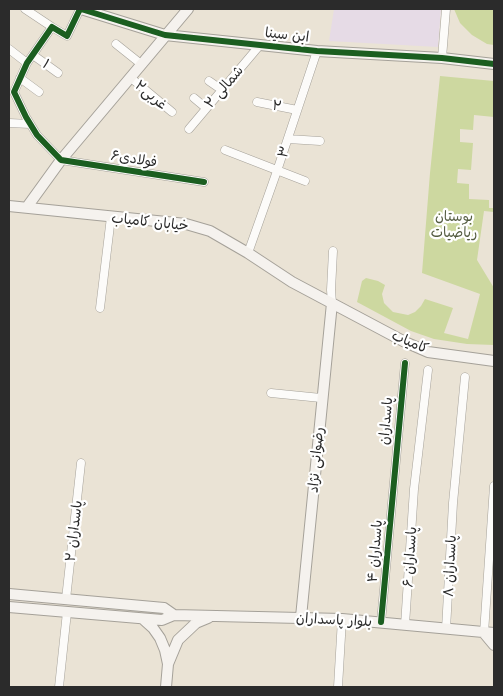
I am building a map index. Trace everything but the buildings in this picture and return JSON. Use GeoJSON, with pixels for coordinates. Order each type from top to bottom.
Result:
{"type":"FeatureCollection","features":[{"type":"Feature","properties":{"kind":"main road","name":"ابن سینا"},"geometry":{"type":"LineString","coordinates":[[81,9],[165,35],[260,45],[442,58],[494,64]]}},
{"type":"Feature","properties":{"kind":"main road"},"geometry":{"type":"LineString","coordinates":[[27,207],[61,160],[188,9]]}},
{"type":"Feature","properties":{"kind":"main road","name":"خیابان کامیاب"},"geometry":{"type":"LineString","coordinates":[[9,206],[111,218],[186,224],[210,231],[292,282],[332,303]]}},
{"type":"Feature","properties":{"kind":"main road","name":"کامیاب"},"geometry":{"type":"LineString","coordinates":[[332,303],[405,342],[428,352],[494,361]]}},
{"type":"Feature","properties":{"kind":"main road","name":"رضوانی نژاد"},"geometry":{"type":"LineString","coordinates":[[301,617],[321,398],[332,303]]}},
{"type":"Feature","properties":{"kind":"main road","name":"بلوار پاسداران"},"geometry":{"type":"LineString","coordinates":[[9,594],[164,608],[174,615]]}},
{"type":"Feature","properties":{"kind":"main road","name":"بلوار پاسداران"},"geometry":{"type":"LineString","coordinates":[[9,607],[162,620],[174,615],[342,619],[489,633]]}},
{"type":"Feature","properties":{"kind":"main road"},"geometry":{"type":"LineString","coordinates":[[166,687],[168,664],[178,640],[196,623],[211,616]]}},
{"type":"Feature","properties":{"kind":"main road"},"geometry":{"type":"LineString","coordinates":[[143,619],[160,638],[168,664]]}},
{"type":"Feature","properties":{"kind":"main road"},"geometry":{"type":"LineString","coordinates":[[489,633],[494,645]]}},
{"type":"Feature","properties":{"kind":"street"},"geometry":{"type":"LineString","coordinates":[[26,9],[52,28],[67,36],[81,9]]}},
{"type":"Feature","properties":{"kind":"street"},"geometry":{"type":"LineString","coordinates":[[442,58],[446,9]]}},
{"type":"Feature","properties":{"kind":"street"},"geometry":{"type":"LineString","coordinates":[[52,28],[27,63],[14,92],[37,136],[61,160]]}},
{"type":"Feature","properties":{"kind":"street"},"geometry":{"type":"LineString","coordinates":[[116,44],[141,64]]}},
{"type":"Feature","properties":{"kind":"street","name":"۲ شمالی"},"geometry":{"type":"LineString","coordinates":[[189,129],[260,45]]}},
{"type":"Feature","properties":{"kind":"street"},"geometry":{"type":"LineString","coordinates":[[9,49],[27,63]]}},
{"type":"Feature","properties":{"kind":"street","name":"۳"},"geometry":{"type":"LineString","coordinates":[[248,253],[317,50]]}},
{"type":"Feature","properties":{"kind":"street","name":"۱"},"geometry":{"type":"LineString","coordinates":[[33,55],[58,73]]}},
{"type":"Feature","properties":{"kind":"street"},"geometry":{"type":"LineString","coordinates":[[20,78],[40,92]]}},
{"type":"Feature","properties":{"kind":"street","name":"غربی۲"},"geometry":{"type":"LineString","coordinates":[[130,78],[172,112]]}},
{"type":"Feature","properties":{"kind":"street"},"geometry":{"type":"LineString","coordinates":[[209,81],[222,90]]}},
{"type":"Feature","properties":{"kind":"street"},"geometry":{"type":"LineString","coordinates":[[194,98],[206,108]]}},
{"type":"Feature","properties":{"kind":"street","name":"۲"},"geometry":{"type":"LineString","coordinates":[[257,102],[297,110]]}},
{"type":"Feature","properties":{"kind":"street"},"geometry":{"type":"LineString","coordinates":[[9,123],[30,124]]}},
{"type":"Feature","properties":{"kind":"street"},"geometry":{"type":"LineString","coordinates":[[288,139],[320,141]]}},
{"type":"Feature","properties":{"kind":"street"},"geometry":{"type":"LineString","coordinates":[[225,150],[305,181]]}},
{"type":"Feature","properties":{"kind":"street","name":"فولادی۶"},"geometry":{"type":"LineString","coordinates":[[61,160],[204,182]]}},
{"type":"Feature","properties":{"kind":"street"},"geometry":{"type":"LineString","coordinates":[[100,308],[111,218]]}},
{"type":"Feature","properties":{"kind":"street"},"geometry":{"type":"LineString","coordinates":[[332,303],[334,251]]}},
{"type":"Feature","properties":{"kind":"street","name":"پاسداران"},"geometry":{"type":"LineString","coordinates":[[393,482],[405,363]]}},
{"type":"Feature","properties":{"kind":"street","name":"پاسداران ۶"},"geometry":{"type":"LineString","coordinates":[[405,625],[414,488],[428,370]]}},
{"type":"Feature","properties":{"kind":"street","name":"پاسداران ۸"},"geometry":{"type":"LineString","coordinates":[[446,629],[453,504],[465,377]]}},
{"type":"Feature","properties":{"kind":"street"},"geometry":{"type":"LineString","coordinates":[[271,393],[321,398]]}},
{"type":"Feature","properties":{"kind":"street","name":"پاسداران ۲"},"geometry":{"type":"LineString","coordinates":[[66,599],[82,463]]}},
{"type":"Feature","properties":{"kind":"street","name":"پاسداران ۴"},"geometry":{"type":"LineString","coordinates":[[381,622],[393,482]]}},
{"type":"Feature","properties":{"kind":"street"},"geometry":{"type":"LineString","coordinates":[[489,633],[494,486]]}},
{"type":"Feature","properties":{"kind":"street"},"geometry":{"type":"LineString","coordinates":[[59,687],[67,612]]}},
{"type":"Feature","properties":{"kind":"street"},"geometry":{"type":"LineString","coordinates":[[338,687],[342,619]]}},
{"type":"Feature","properties":{"kind":"shaded area"},"geometry":{"type":"Polygon","coordinates":[[[334,9],[441,9],[438,47],[329,41],[334,9]]]}},
{"type":"Feature","properties":{"kind":"green space"},"geometry":{"type":"Polygon","coordinates":[[[454,9],[494,9],[494,45],[487,44],[472,35],[460,23],[454,9]]]}},
{"type":"Feature","properties":{"kind":"green space","name":"بوستان ریاضیات"},"geometry":{"type":"Polygon","coordinates":[[[440,76],[494,81],[494,117],[474,115],[473,130],[460,129],[460,142],[473,143],[471,170],[458,169],[457,183],[469,184],[469,199],[489,200],[489,208],[494,208],[494,212],[484,211],[477,260],[494,288],[494,345],[467,344],[434,339],[411,331],[357,302],[362,281],[366,278],[378,281],[385,285],[382,294],[384,303],[393,312],[408,315],[415,312],[425,299],[453,308],[444,333],[468,339],[480,294],[422,273],[440,76]]]}},
{"type":"Feature","properties":{"kind":"cycle path"},"geometry":{"type":"LineString","coordinates":[[80,9],[67,36],[52,27],[27,63],[14,92],[37,135],[61,160],[204,182]]}},
{"type":"Feature","properties":{"kind":"cycle path"},"geometry":{"type":"LineString","coordinates":[[81,9],[165,35],[317,51],[442,58],[494,64]]}},
{"type":"Feature","properties":{"kind":"cycle path"},"geometry":{"type":"LineString","coordinates":[[381,622],[405,363]]}}]}
